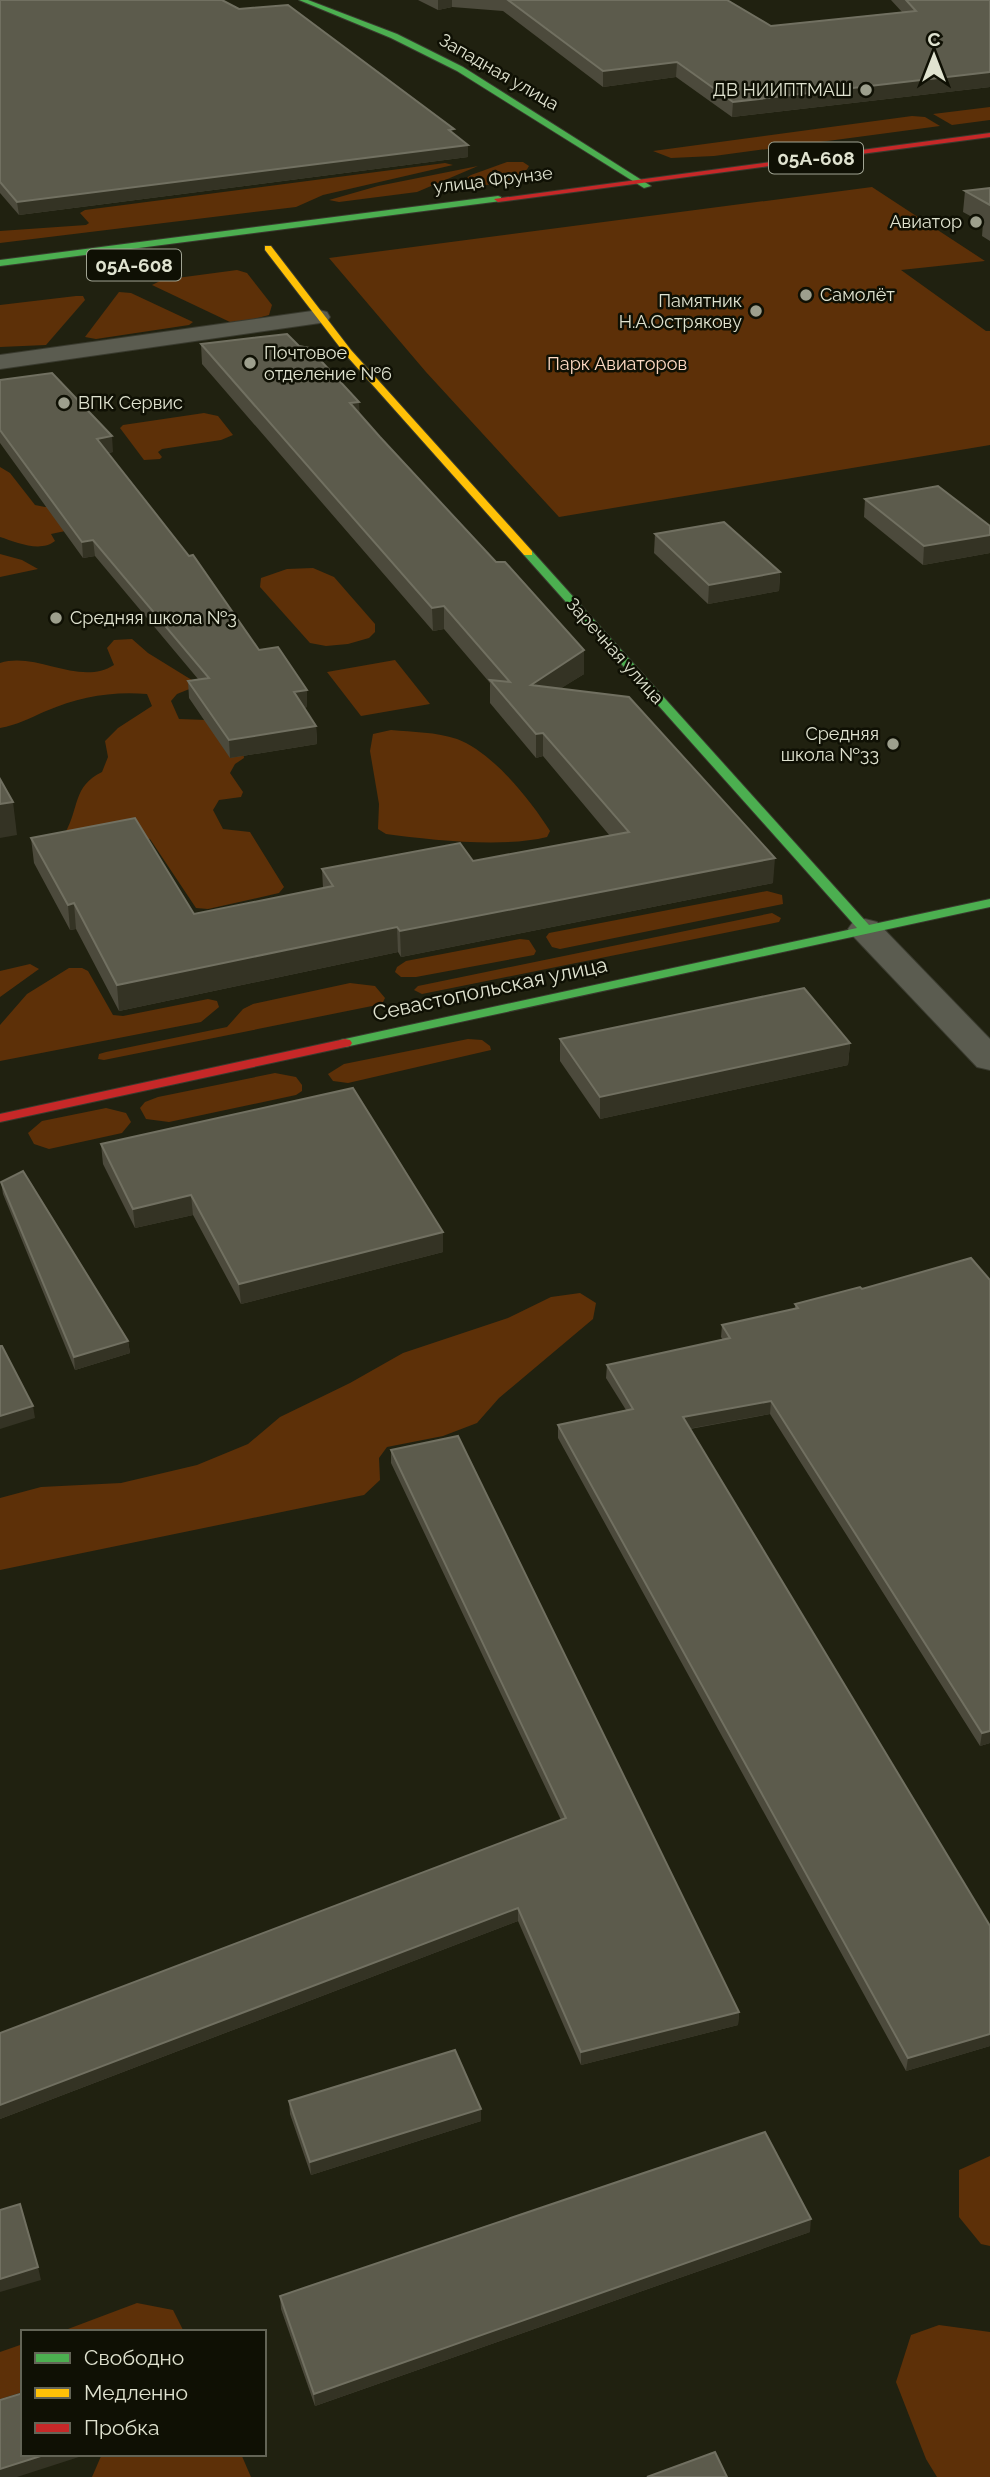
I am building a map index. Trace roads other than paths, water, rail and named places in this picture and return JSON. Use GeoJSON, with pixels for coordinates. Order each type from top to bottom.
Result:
{"type":"FeatureCollection","features":[{"type":"Feature","properties":{"kind":"main road","name":"Западная улица"},"geometry":{"type":"LineString","coordinates":[[302,0],[394,36],[491,86],[641,181],[657,194]]}},
{"type":"Feature","properties":{"kind":"main road","name":"улица Фрунзе"},"geometry":{"type":"LineString","coordinates":[[0,263],[990,135]]}},
{"type":"Feature","properties":{"kind":"main road","name":"Заречная улица"},"geometry":{"type":"LineString","coordinates":[[254,230],[319,317],[489,511],[866,929]]}},
{"type":"Feature","properties":{"kind":"main road","name":"Севастопольская улица"},"geometry":{"type":"LineString","coordinates":[[0,1118],[990,903]]}},
{"type":"Feature","properties":{"kind":"street"},"geometry":{"type":"LineString","coordinates":[[0,362],[319,317]]}},
{"type":"Feature","properties":{"kind":"street","name":"Заречная улица"},"geometry":{"type":"LineString","coordinates":[[866,929],[990,1059]]}},
{"type":"Feature","properties":{"kind":"place","name":"ДВ НИИПТМАШ"},"geometry":{"type":"Point","coordinates":[866,90]}},
{"type":"Feature","properties":{"kind":"place","name":"Авиатор"},"geometry":{"type":"Point","coordinates":[976,222]}},
{"type":"Feature","properties":{"kind":"place","name":"Самолёт"},"geometry":{"type":"Point","coordinates":[806,295]}},
{"type":"Feature","properties":{"kind":"place","name":"Памятник Н.А.Острякову"},"geometry":{"type":"Point","coordinates":[756,311]}},
{"type":"Feature","properties":{"kind":"place","name":"Почтовое отделение №6"},"geometry":{"type":"Point","coordinates":[250,363]}},
{"type":"Feature","properties":{"kind":"place","name":"ВПК Сервис"},"geometry":{"type":"Point","coordinates":[64,403]}},
{"type":"Feature","properties":{"kind":"place","name":"Средняя школа №3"},"geometry":{"type":"Point","coordinates":[56,618]}},
{"type":"Feature","properties":{"kind":"place","name":"Средняя школа №33"},"geometry":{"type":"Point","coordinates":[893,744]}},
{"type":"Feature","properties":{"kind":"park label","name":"Парк Авиаторов"},"geometry":{"type":"Point","coordinates":[617,364]}}]}
